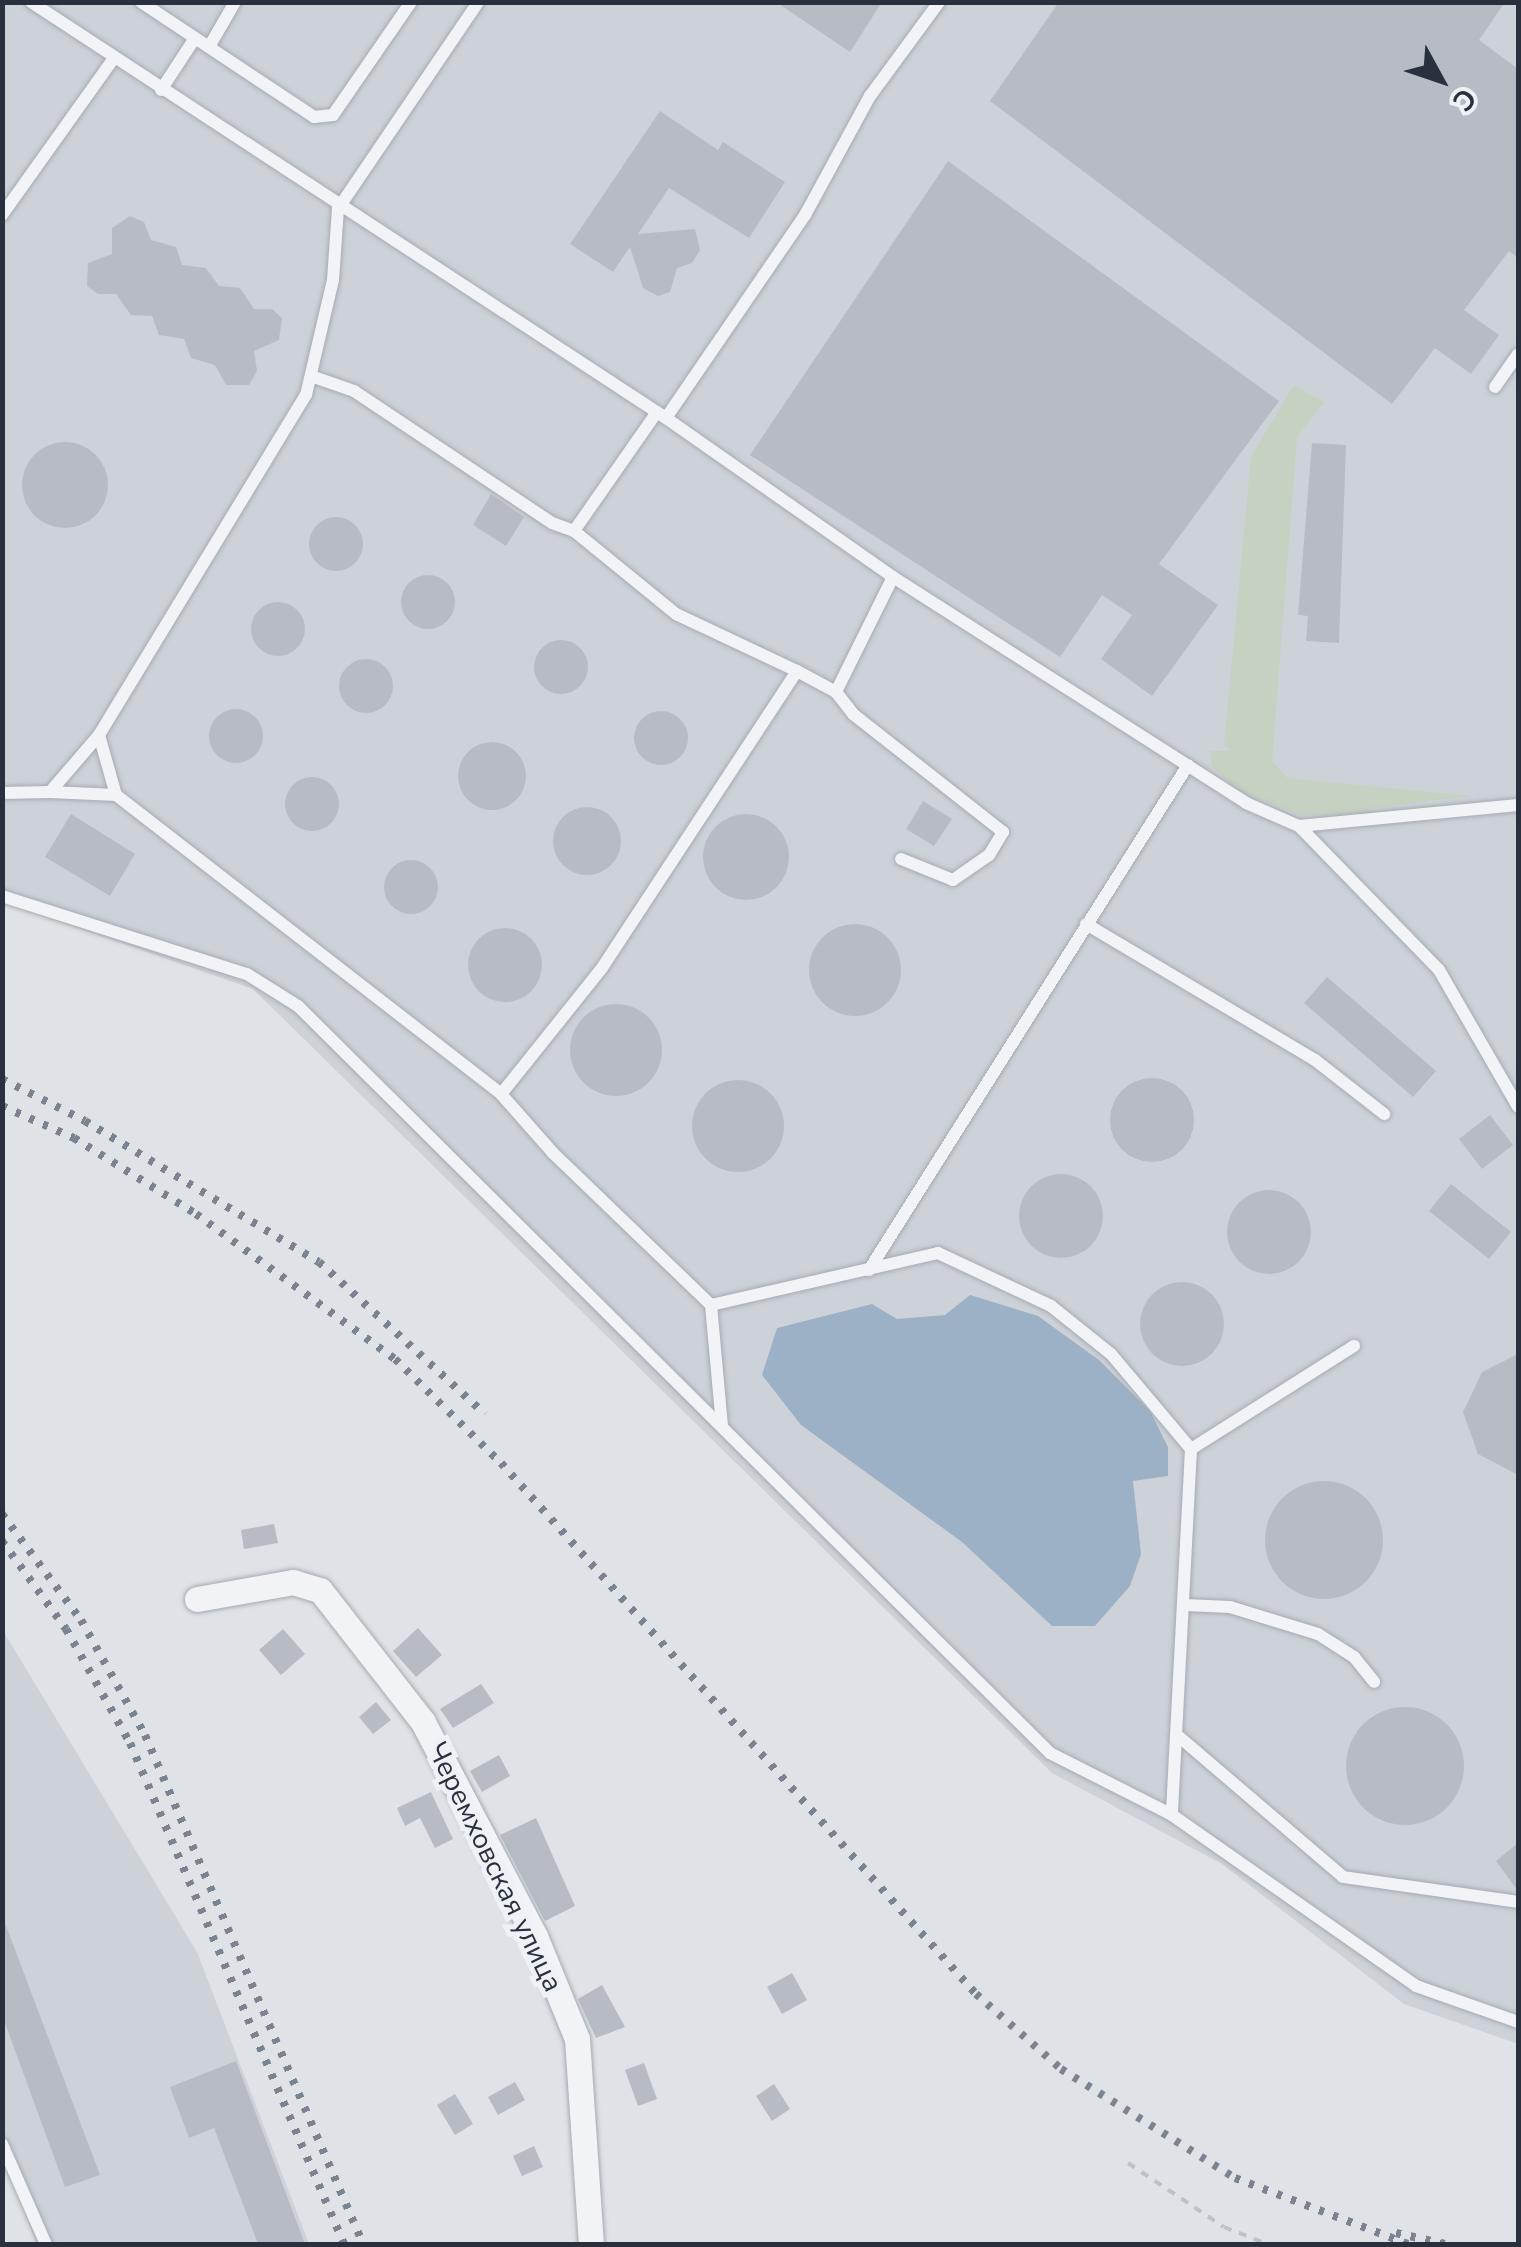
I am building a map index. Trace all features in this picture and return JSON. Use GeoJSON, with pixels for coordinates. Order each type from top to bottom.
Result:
{"type":"FeatureCollection","features":[{"type":"Feature","properties":{"kind":"street","name":"Черемховская улица"},"geometry":{"type":"LineString","coordinates":[[197,1599],[293,1582],[320,1590],[423,1722],[535,1936],[577,2040],[591,2244]]}},
{"type":"Feature","properties":{"kind":"lane"},"geometry":{"type":"LineString","coordinates":[[31,2],[338,209],[661,415],[893,577],[1188,766],[1298,826],[1439,970],[1518,1107]]}},
{"type":"Feature","properties":{"kind":"lane"},"geometry":{"type":"LineString","coordinates":[[141,2],[314,117],[333,114],[411,2]]}},
{"type":"Feature","properties":{"kind":"lane"},"geometry":{"type":"LineString","coordinates":[[208,47],[235,2]]}},
{"type":"Feature","properties":{"kind":"lane"},"geometry":{"type":"LineString","coordinates":[[50,792],[99,735],[306,395],[333,280],[338,209],[478,2]]}},
{"type":"Feature","properties":{"kind":"lane"},"geometry":{"type":"LineString","coordinates":[[574,532],[806,215],[870,96],[939,2]]}},
{"type":"Feature","properties":{"kind":"lane"},"geometry":{"type":"LineString","coordinates":[[161,90],[196,38]]}},
{"type":"Feature","properties":{"kind":"lane"},"geometry":{"type":"LineString","coordinates":[[2,215],[114,58]]}},
{"type":"Feature","properties":{"kind":"lane"},"geometry":{"type":"LineString","coordinates":[[1496,387],[1518,354]]}},
{"type":"Feature","properties":{"kind":"lane"},"geometry":{"type":"LineString","coordinates":[[310,376],[354,391],[552,523],[574,532],[628,569],[676,614],[836,692],[853,714],[1003,832],[989,855],[954,880],[901,859]]}},
{"type":"Feature","properties":{"kind":"lane"},"geometry":{"type":"LineString","coordinates":[[836,692],[893,577]]}},
{"type":"Feature","properties":{"kind":"lane"},"geometry":{"type":"LineString","coordinates":[[501,1094],[602,968],[797,671]]}},
{"type":"Feature","properties":{"kind":"lane"},"geometry":{"type":"LineString","coordinates":[[99,735],[116,795]]}},
{"type":"Feature","properties":{"kind":"lane"},"geometry":{"type":"LineString","coordinates":[[870,1270],[1188,766]]}},
{"type":"Feature","properties":{"kind":"lane"},"geometry":{"type":"LineString","coordinates":[[2,793],[116,795],[501,1094],[552,1154],[710,1305],[722,1425]]}},
{"type":"Feature","properties":{"kind":"lane"},"geometry":{"type":"LineString","coordinates":[[1298,826],[1518,805]]}},
{"type":"Feature","properties":{"kind":"lane"},"geometry":{"type":"LineString","coordinates":[[2,896],[247,974],[298,1006],[1050,1753],[1172,1816],[1416,1986],[1518,2022]]}},
{"type":"Feature","properties":{"kind":"lane"},"geometry":{"type":"LineString","coordinates":[[1086,924],[1315,1060],[1384,1114]]}},
{"type":"Feature","properties":{"kind":"lane"},"geometry":{"type":"LineString","coordinates":[[710,1305],[938,1253],[1051,1306],[1110,1354],[1191,1448],[1172,1816]]}},
{"type":"Feature","properties":{"kind":"lane"},"geometry":{"type":"LineString","coordinates":[[1191,1448],[1354,1346]]}},
{"type":"Feature","properties":{"kind":"lane"},"geometry":{"type":"LineString","coordinates":[[1185,1605],[1230,1607],[1318,1634],[1354,1658],[1374,1682]]}},
{"type":"Feature","properties":{"kind":"lane"},"geometry":{"type":"LineString","coordinates":[[1177,1735],[1343,1877],[1518,1902]]}},
{"type":"Feature","properties":{"kind":"lane"},"geometry":{"type":"LineString","coordinates":[[2,2144],[46,2244]]}},
{"type":"Feature","properties":{"kind":"path"},"geometry":{"type":"LineString","coordinates":[[1128,2163],[1224,2227],[1267,2244]]}},
{"type":"Feature","properties":{"kind":"shaded area"},"geometry":{"type":"Polygon","coordinates":[[[3,3],[1518,3],[1518,2044],[1404,2004],[1222,1864],[1052,1773],[253,989],[3,902],[3,3]]]}},
{"type":"Feature","properties":{"kind":"shaded area"},"geometry":{"type":"Polygon","coordinates":[[[2,1629],[197,1952],[309,2244],[37,2244],[3,2157],[2,1629]]]}},
{"type":"Feature","properties":{"kind":"green space"},"geometry":{"type":"Polygon","coordinates":[[[1294,385],[1324,402],[1297,437],[1272,761],[1287,778],[1471,796],[1367,809],[1373,813],[1301,815],[1240,792],[1212,767],[1211,751],[1230,751],[1224,745],[1251,457],[1294,385]]]}},
{"type":"Feature","properties":{"kind":"water"},"geometry":{"type":"Polygon","coordinates":[[[970,1295],[1038,1316],[1099,1360],[1150,1411],[1168,1447],[1168,1476],[1133,1481],[1141,1554],[1130,1586],[1095,1626],[1052,1626],[962,1542],[801,1425],[762,1375],[777,1328],[872,1304],[897,1319],[945,1315],[970,1295]]]}},
{"type":"Feature","properties":{"kind":"building"},"geometry":{"type":"Polygon","coordinates":[[[776,2],[882,2],[850,52],[776,2]]]}},
{"type":"Feature","properties":{"kind":"building"},"geometry":{"type":"Polygon","coordinates":[[[1059,2],[1505,2],[1479,40],[1518,69],[1518,258],[1509,251],[1464,310],[1499,335],[1471,374],[1435,348],[1392,404],[990,101],[1059,2]]]}},
{"type":"Feature","properties":{"kind":"building"},"geometry":{"type":"Polygon","coordinates":[[[660,111],[718,150],[723,142],[785,182],[749,238],[669,188],[638,234],[695,229],[700,250],[692,263],[677,268],[670,292],[658,296],[643,288],[630,247],[613,272],[570,244],[660,111]]]}},
{"type":"Feature","properties":{"kind":"building"},"geometry":{"type":"Polygon","coordinates":[[[948,161],[1279,401],[1159,564],[1218,605],[1152,696],[1101,659],[1132,615],[1102,595],[1060,657],[750,455],[948,161]]]}},
{"type":"Feature","properties":{"kind":"building"},"geometry":{"type":"Polygon","coordinates":[[[130,216],[144,222],[151,240],[176,247],[182,265],[206,268],[219,286],[240,288],[254,309],[272,309],[282,318],[279,340],[254,351],[257,371],[249,385],[226,385],[215,365],[191,358],[184,339],[159,335],[152,316],[131,315],[116,294],[98,294],[87,286],[88,263],[112,254],[112,228],[130,216]]]}},
{"type":"Feature","properties":{"kind":"building"},"geometry":{"type":"Polygon","coordinates":[[[65,442],[89,449],[101,461],[108,485],[101,509],[89,521],[65,528],[41,521],[29,509],[22,485],[29,461],[41,449],[65,442]]]}},
{"type":"Feature","properties":{"kind":"building"},"geometry":{"type":"Polygon","coordinates":[[[1312,443],[1346,445],[1339,643],[1306,641],[1308,616],[1298,615],[1312,443]]]}},
{"type":"Feature","properties":{"kind":"building"},"geometry":{"type":"Polygon","coordinates":[[[491,494],[524,517],[506,546],[473,525],[491,494]]]}},
{"type":"Feature","properties":{"kind":"building"},"geometry":{"type":"Polygon","coordinates":[[[336,517],[355,525],[363,544],[355,563],[336,571],[317,563],[309,544],[317,525],[336,517]]]}},
{"type":"Feature","properties":{"kind":"building"},"geometry":{"type":"Polygon","coordinates":[[[428,575],[447,583],[455,602],[447,621],[428,629],[409,621],[401,602],[409,583],[428,575]]]}},
{"type":"Feature","properties":{"kind":"building"},"geometry":{"type":"Polygon","coordinates":[[[278,602],[297,610],[305,629],[297,648],[278,656],[259,648],[251,629],[259,610],[278,602]]]}},
{"type":"Feature","properties":{"kind":"building"},"geometry":{"type":"Polygon","coordinates":[[[561,640],[580,648],[588,667],[580,686],[561,694],[542,686],[534,667],[542,648],[561,640]]]}},
{"type":"Feature","properties":{"kind":"building"},"geometry":{"type":"Polygon","coordinates":[[[366,659],[385,667],[393,686],[385,705],[366,713],[347,705],[339,686],[347,667],[366,659]]]}},
{"type":"Feature","properties":{"kind":"building"},"geometry":{"type":"Polygon","coordinates":[[[236,709],[255,717],[263,736],[255,755],[236,763],[217,755],[209,736],[217,717],[236,709]]]}},
{"type":"Feature","properties":{"kind":"building"},"geometry":{"type":"Polygon","coordinates":[[[661,711],[680,719],[688,738],[680,757],[661,765],[642,757],[634,738],[642,719],[661,711]]]}},
{"type":"Feature","properties":{"kind":"building"},"geometry":{"type":"Polygon","coordinates":[[[492,742],[516,752],[526,776],[516,800],[492,810],[468,800],[458,776],[468,752],[492,742]]]}},
{"type":"Feature","properties":{"kind":"building"},"geometry":{"type":"Polygon","coordinates":[[[312,777],[331,785],[339,804],[331,823],[312,831],[293,823],[285,804],[293,785],[312,777]]]}},
{"type":"Feature","properties":{"kind":"building"},"geometry":{"type":"Polygon","coordinates":[[[923,801],[952,819],[934,846],[906,829],[923,801]]]}},
{"type":"Feature","properties":{"kind":"building"},"geometry":{"type":"Polygon","coordinates":[[[587,807],[611,817],[621,841],[611,865],[587,875],[563,865],[553,841],[563,817],[587,807]]]}},
{"type":"Feature","properties":{"kind":"building"},"geometry":{"type":"Polygon","coordinates":[[[71,814],[135,854],[110,896],[45,857],[71,814]]]}},
{"type":"Feature","properties":{"kind":"building"},"geometry":{"type":"Polygon","coordinates":[[[746,814],[763,817],[777,826],[786,840],[786,874],[777,888],[763,897],[746,900],[729,897],[715,888],[706,874],[703,857],[706,840],[715,826],[729,817],[746,814]]]}},
{"type":"Feature","properties":{"kind":"building"},"geometry":{"type":"Polygon","coordinates":[[[411,860],[430,868],[438,887],[430,906],[411,914],[392,906],[384,887],[392,868],[411,860]]]}},
{"type":"Feature","properties":{"kind":"building"},"geometry":{"type":"Polygon","coordinates":[[[855,924],[873,928],[887,938],[897,952],[901,970],[897,988],[887,1002],[873,1012],[855,1016],[837,1012],[823,1002],[813,988],[809,970],[813,952],[823,938],[837,928],[855,924]]]}},
{"type":"Feature","properties":{"kind":"building"},"geometry":{"type":"Polygon","coordinates":[[[505,928],[531,939],[542,965],[531,991],[505,1002],[479,991],[468,965],[479,939],[505,928]]]}},
{"type":"Feature","properties":{"kind":"building"},"geometry":{"type":"Polygon","coordinates":[[[1327,977],[1436,1071],[1413,1097],[1304,1003],[1327,977]]]}},
{"type":"Feature","properties":{"kind":"building"},"geometry":{"type":"Polygon","coordinates":[[[616,1004],[634,1008],[648,1018],[658,1032],[662,1050],[658,1068],[648,1082],[634,1092],[616,1096],[598,1092],[584,1082],[574,1068],[570,1050],[574,1032],[584,1018],[598,1008],[616,1004]]]}},
{"type":"Feature","properties":{"kind":"building"},"geometry":{"type":"Polygon","coordinates":[[[1152,1078],[1168,1081],[1182,1090],[1191,1104],[1191,1136],[1182,1150],[1168,1159],[1152,1162],[1136,1159],[1122,1150],[1113,1136],[1110,1120],[1113,1104],[1122,1090],[1136,1081],[1152,1078]]]}},
{"type":"Feature","properties":{"kind":"building"},"geometry":{"type":"Polygon","coordinates":[[[738,1080],[756,1084],[770,1094],[780,1108],[784,1126],[780,1144],[770,1158],[756,1168],[738,1172],[720,1168],[706,1158],[696,1144],[692,1126],[696,1108],[706,1094],[720,1084],[738,1080]]]}},
{"type":"Feature","properties":{"kind":"building"},"geometry":{"type":"Polygon","coordinates":[[[1490,1115],[1513,1145],[1482,1169],[1459,1139],[1490,1115]]]}},
{"type":"Feature","properties":{"kind":"building"},"geometry":{"type":"Polygon","coordinates":[[[1061,1174],[1077,1177],[1091,1186],[1100,1200],[1100,1232],[1091,1246],[1077,1255],[1061,1258],[1045,1255],[1031,1246],[1022,1232],[1019,1216],[1022,1200],[1031,1186],[1045,1177],[1061,1174]]]}},
{"type":"Feature","properties":{"kind":"building"},"geometry":{"type":"Polygon","coordinates":[[[1451,1184],[1511,1232],[1489,1259],[1429,1211],[1451,1184]]]}},
{"type":"Feature","properties":{"kind":"building"},"geometry":{"type":"Polygon","coordinates":[[[1269,1190],[1285,1193],[1299,1202],[1308,1216],[1308,1248],[1299,1262],[1285,1271],[1269,1274],[1253,1271],[1239,1262],[1230,1248],[1227,1232],[1230,1216],[1239,1202],[1253,1193],[1269,1190]]]}},
{"type":"Feature","properties":{"kind":"building"},"geometry":{"type":"Polygon","coordinates":[[[1182,1282],[1198,1285],[1212,1294],[1221,1308],[1221,1340],[1212,1354],[1198,1363],[1182,1366],[1166,1363],[1152,1354],[1143,1340],[1140,1324],[1143,1308],[1152,1294],[1166,1285],[1182,1282]]]}},
{"type":"Feature","properties":{"kind":"building"},"geometry":{"type":"Polygon","coordinates":[[[1518,1354],[1518,1475],[1478,1454],[1463,1412],[1482,1372],[1518,1354]]]}},
{"type":"Feature","properties":{"kind":"building"},"geometry":{"type":"Polygon","coordinates":[[[1324,1481],[1347,1486],[1366,1498],[1378,1517],[1383,1540],[1378,1563],[1366,1582],[1347,1594],[1324,1599],[1301,1594],[1282,1582],[1270,1563],[1265,1540],[1270,1517],[1282,1498],[1301,1486],[1324,1481]]]}},
{"type":"Feature","properties":{"kind":"building"},"geometry":{"type":"Polygon","coordinates":[[[274,1524],[278,1543],[244,1549],[241,1530],[274,1524]]]}},
{"type":"Feature","properties":{"kind":"building"},"geometry":{"type":"Polygon","coordinates":[[[418,1628],[442,1655],[416,1677],[393,1651],[418,1628]]]}},
{"type":"Feature","properties":{"kind":"building"},"geometry":{"type":"Polygon","coordinates":[[[283,1629],[305,1654],[281,1675],[259,1650],[283,1629]]]}},
{"type":"Feature","properties":{"kind":"building"},"geometry":{"type":"Polygon","coordinates":[[[481,1684],[494,1703],[453,1728],[440,1709],[481,1684]]]}},
{"type":"Feature","properties":{"kind":"building"},"geometry":{"type":"Polygon","coordinates":[[[376,1702],[391,1720],[373,1734],[359,1717],[376,1702]]]}},
{"type":"Feature","properties":{"kind":"building"},"geometry":{"type":"Polygon","coordinates":[[[1405,1707],[1428,1712],[1447,1724],[1459,1743],[1464,1766],[1459,1789],[1447,1808],[1428,1820],[1405,1825],[1382,1820],[1363,1808],[1351,1789],[1346,1766],[1351,1743],[1363,1724],[1382,1712],[1405,1707]]]}},
{"type":"Feature","properties":{"kind":"building"},"geometry":{"type":"Polygon","coordinates":[[[499,1755],[510,1776],[482,1792],[470,1771],[499,1755]]]}},
{"type":"Feature","properties":{"kind":"building"},"geometry":{"type":"Polygon","coordinates":[[[431,1792],[453,1839],[435,1848],[420,1818],[405,1826],[397,1808],[431,1792]]]}},
{"type":"Feature","properties":{"kind":"building"},"geometry":{"type":"Polygon","coordinates":[[[536,1818],[575,1906],[545,1921],[500,1835],[536,1818]]]}},
{"type":"Feature","properties":{"kind":"building"},"geometry":{"type":"Polygon","coordinates":[[[1518,1843],[1518,1891],[1496,1861],[1518,1843]]]}},
{"type":"Feature","properties":{"kind":"building"},"geometry":{"type":"Polygon","coordinates":[[[2,1915],[100,2175],[65,2187],[2,2015],[2,1915]]]}},
{"type":"Feature","properties":{"kind":"building"},"geometry":{"type":"Polygon","coordinates":[[[792,1973],[807,2000],[782,2014],[767,1987],[792,1973]]]}},
{"type":"Feature","properties":{"kind":"building"},"geometry":{"type":"Polygon","coordinates":[[[602,1985],[625,2027],[596,2038],[578,1999],[602,1985]]]}},
{"type":"Feature","properties":{"kind":"building"},"geometry":{"type":"Polygon","coordinates":[[[236,2061],[305,2244],[258,2244],[214,2128],[189,2138],[170,2087],[236,2061]]]}},
{"type":"Feature","properties":{"kind":"building"},"geometry":{"type":"Polygon","coordinates":[[[644,2063],[657,2099],[638,2106],[625,2070],[644,2063]]]}},
{"type":"Feature","properties":{"kind":"building"},"geometry":{"type":"Polygon","coordinates":[[[515,2082],[525,2100],[498,2115],[488,2097],[515,2082]]]}},
{"type":"Feature","properties":{"kind":"building"},"geometry":{"type":"Polygon","coordinates":[[[774,2084],[790,2109],[772,2121],[756,2096],[774,2084]]]}},
{"type":"Feature","properties":{"kind":"building"},"geometry":{"type":"Polygon","coordinates":[[[455,2094],[473,2124],[455,2135],[437,2105],[455,2094]]]}},
{"type":"Feature","properties":{"kind":"building"},"geometry":{"type":"Polygon","coordinates":[[[534,2146],[543,2167],[522,2176],[513,2156],[534,2146]]]}},
{"type":"Feature","properties":{"kind":"railway"},"geometry":{"type":"LineString","coordinates":[[2,1079],[85,1121],[319,1262],[485,1414]]}},
{"type":"Feature","properties":{"kind":"railway"},"geometry":{"type":"LineString","coordinates":[[2,1106],[74,1138],[196,1214],[395,1359],[501,1463],[976,1994],[1061,2069],[1235,2178],[1408,2244]]}},
{"type":"Feature","properties":{"kind":"railway"},"geometry":{"type":"LineString","coordinates":[[2,1514],[81,1620],[145,1735],[363,2244]]}},
{"type":"Feature","properties":{"kind":"railway"},"geometry":{"type":"LineString","coordinates":[[2,1541],[66,1629],[130,1743],[344,2244]]}},
{"type":"Feature","properties":{"kind":"railway"},"geometry":{"type":"LineString","coordinates":[[1396,2233],[1445,2244]]}}]}
